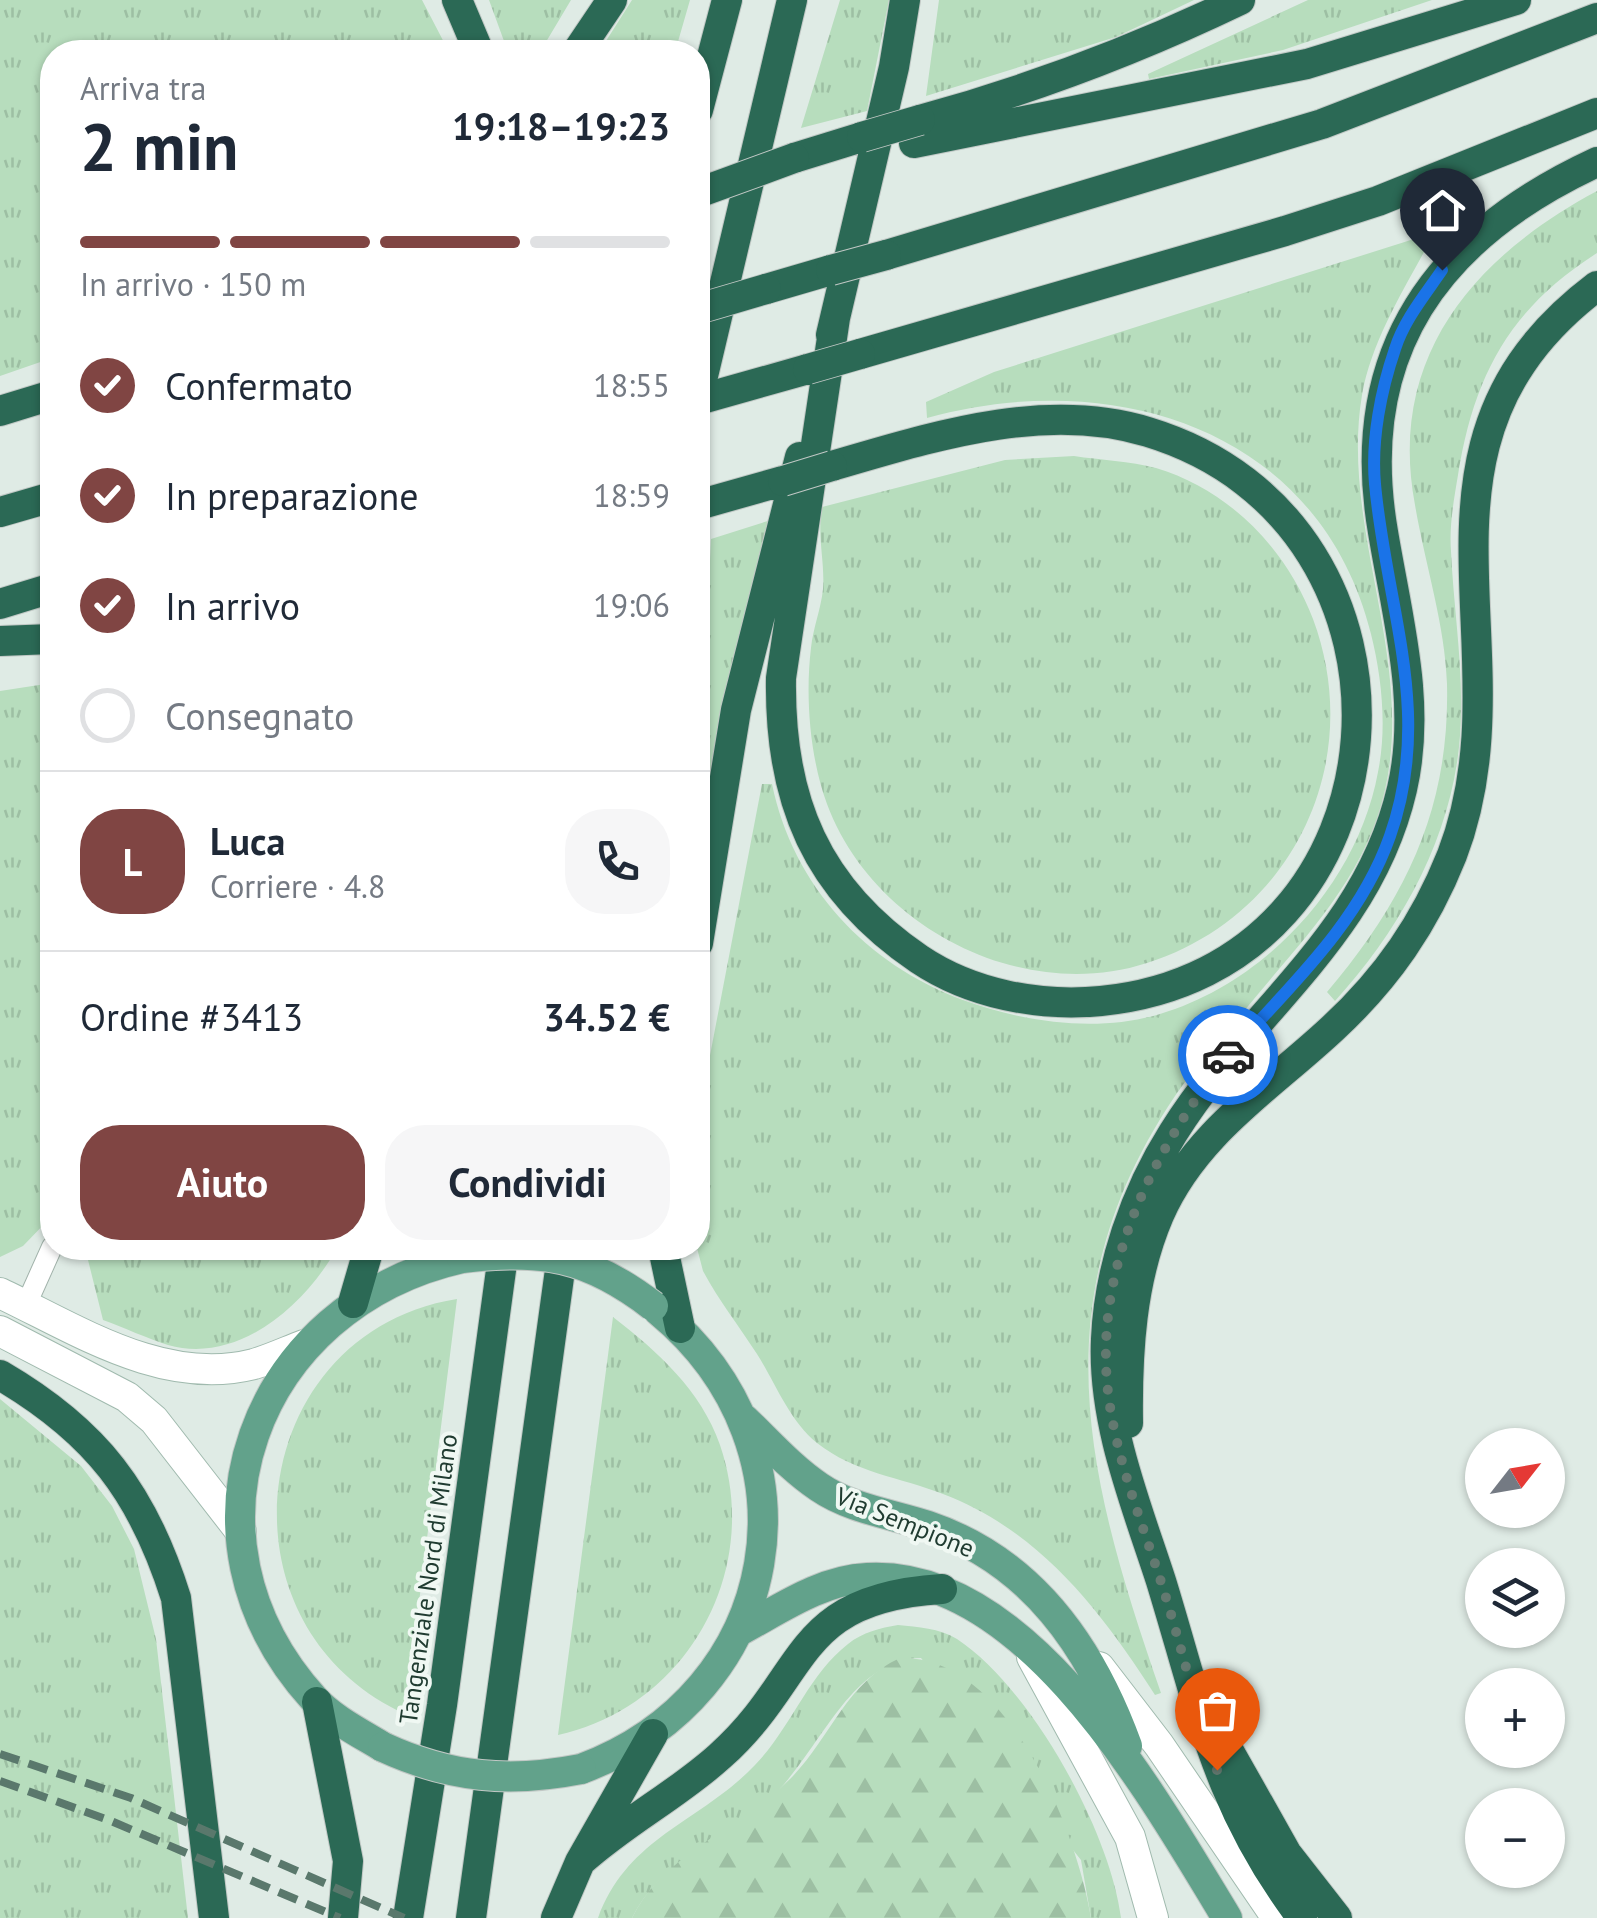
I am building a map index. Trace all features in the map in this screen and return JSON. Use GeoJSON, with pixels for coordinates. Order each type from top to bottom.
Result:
{"type":"FeatureCollection","features":[{"type":"Feature","properties":{"kind":"highway"},"geometry":{"type":"LineString","coordinates":[[456,0],[474,40]]}},
{"type":"Feature","properties":{"kind":"highway"},"geometry":{"type":"LineString","coordinates":[[586,40],[612,0]]}},
{"type":"Feature","properties":{"kind":"highway"},"geometry":{"type":"LineString","coordinates":[[710,64],[727,0]]}},
{"type":"Feature","properties":{"kind":"highway"},"geometry":{"type":"LineString","coordinates":[[710,348],[792,0]]}},
{"type":"Feature","properties":{"kind":"highway"},"geometry":{"type":"LineString","coordinates":[[710,869],[736,710],[835,318],[894,67],[905,0]]}},
{"type":"Feature","properties":{"kind":"highway"},"geometry":{"type":"LineString","coordinates":[[917,131],[1240,0]]}},
{"type":"Feature","properties":{"kind":"highway"},"geometry":{"type":"LineString","coordinates":[[710,191],[917,131],[1308,64],[1516,0]]}},
{"type":"Feature","properties":{"kind":"highway"},"geometry":{"type":"LineString","coordinates":[[710,305],[1322,124],[1597,18]]}},
{"type":"Feature","properties":{"kind":"highway"},"geometry":{"type":"LineString","coordinates":[[710,396],[1322,219],[1597,113]]}},
{"type":"Feature","properties":{"kind":"highway"},"geometry":{"type":"LineString","coordinates":[[1302,1918],[1244,1828],[1217,1770],[1112,1414],[1106,1343],[1109,1304],[1131,1221],[1171,1135],[1203,1088],[1343,924],[1390,836],[1404,783],[1410,726],[1408,669],[1375,482],[1376,436],[1396,346],[1442,270],[1478,234],[1525,201],[1597,162]]}},
{"type":"Feature","properties":{"kind":"highway"},"geometry":{"type":"LineString","coordinates":[[1140,1516],[1128,1422],[1129,1359],[1132,1318],[1149,1240],[1191,1160],[1238,1110],[1374,986],[1402,952],[1436,894],[1468,806],[1477,756],[1471,545],[1478,462],[1487,431],[1529,354],[1557,319],[1597,286]]}},
{"type":"Feature","properties":{"kind":"highway"},"geometry":{"type":"LineString","coordinates":[[710,502],[782,480],[812,472],[832,466],[955,433],[1017,422],[1080,422],[1148,431],[1207,458],[1256,491],[1299,536],[1326,581],[1346,633],[1359,692],[1357,746],[1349,792],[1331,845],[1260,934],[1216,966],[1174,988],[1074,1004],[1020,998],[963,982],[927,964],[868,918],[821,863],[806,832],[780,726],[781,678],[812,472],[835,318]]}},
{"type":"Feature","properties":{"kind":"highway"},"geometry":{"type":"LineString","coordinates":[[0,411],[40,398]]}},
{"type":"Feature","properties":{"kind":"highway"},"geometry":{"type":"LineString","coordinates":[[0,512],[40,500]]}},
{"type":"Feature","properties":{"kind":"highway"},"geometry":{"type":"LineString","coordinates":[[0,604],[40,592]]}},
{"type":"Feature","properties":{"kind":"highway"},"geometry":{"type":"LineString","coordinates":[[0,641],[40,639]]}},
{"type":"Feature","properties":{"kind":"highway"},"geometry":{"type":"LineString","coordinates":[[353,1303],[366,1260]]}},
{"type":"Feature","properties":{"kind":"highway","name":"Tangenziale Nord di Milano"},"geometry":{"type":"LineString","coordinates":[[408,1918],[442,1704],[502,1260]]}},
{"type":"Feature","properties":{"kind":"highway"},"geometry":{"type":"LineString","coordinates":[[471,1918],[561,1260]]}},
{"type":"Feature","properties":{"kind":"highway"},"geometry":{"type":"LineString","coordinates":[[666,1260],[680,1328]]}},
{"type":"Feature","properties":{"kind":"highway"},"geometry":{"type":"LineString","coordinates":[[0,1375],[64,1418],[96,1447],[124,1479],[160,1548],[176,1598],[214,1918]]}},
{"type":"Feature","properties":{"kind":"highway"},"geometry":{"type":"LineString","coordinates":[[580,1862],[722,1754],[821,1629],[877,1599],[942,1589]]}},
{"type":"Feature","properties":{"kind":"highway"},"geometry":{"type":"LineString","coordinates":[[1173,1622],[1238,1772],[1288,1854],[1337,1918]]}},
{"type":"Feature","properties":{"kind":"highway"},"geometry":{"type":"LineString","coordinates":[[316,1702],[348,1861],[343,1918]]}},
{"type":"Feature","properties":{"kind":"highway"},"geometry":{"type":"LineString","coordinates":[[556,1918],[580,1862],[653,1734]]}},
{"type":"Feature","properties":{"kind":"main road"},"geometry":{"type":"LineString","coordinates":[[316,1702],[280,1657],[256,1608],[240,1532],[244,1464],[254,1430],[266,1402],[304,1345],[353,1303],[426,1266],[453,1260]]}},
{"type":"Feature","properties":{"kind":"main road"},"geometry":{"type":"LineString","coordinates":[[572,1260],[596,1268],[680,1328],[706,1358],[743,1418]]}},
{"type":"Feature","properties":{"kind":"main road","name":"Via Sempione"},"geometry":{"type":"LineString","coordinates":[[316,1702],[383,1747],[439,1770],[508,1780],[582,1770],[653,1734],[698,1690],[741,1630],[760,1567],[764,1530],[757,1462],[743,1418]]}},
{"type":"Feature","properties":{"kind":"main road","name":"Via Sempione"},"geometry":{"type":"LineString","coordinates":[[743,1418],[820,1488],[975,1547],[1023,1581],[1073,1633],[1110,1700],[1135,1767]]}},
{"type":"Feature","properties":{"kind":"main road","name":"Via Sempione"},"geometry":{"type":"LineString","coordinates":[[741,1630],[814,1591],[850,1580],[889,1578],[942,1589],[1004,1626],[1074,1696],[1135,1767],[1227,1918]]}},
{"type":"Feature","properties":{"kind":"street"},"geometry":{"type":"LineString","coordinates":[[13,1299],[122,1350],[182,1368],[252,1364],[304,1345]]}},
{"type":"Feature","properties":{"kind":"street"},"geometry":{"type":"LineString","coordinates":[[0,1331],[114,1390],[154,1420],[240,1532]]}},
{"type":"Feature","properties":{"kind":"street"},"geometry":{"type":"LineString","coordinates":[[1073,1633],[1159,1745],[1276,1918]]}},
{"type":"Feature","properties":{"kind":"street"},"geometry":{"type":"LineString","coordinates":[[1031,1654],[1130,1837],[1154,1918]]}},
{"type":"Feature","properties":{"kind":"lane"},"geometry":{"type":"LineString","coordinates":[[13,1299],[43,1260]]}},
{"type":"Feature","properties":{"kind":"green space"},"geometry":{"type":"Polygon","coordinates":[[[0,0],[422,0],[443,40],[40,40],[40,362],[0,376],[0,0]]]}},
{"type":"Feature","properties":{"kind":"green space"},"geometry":{"type":"Polygon","coordinates":[[[489,0],[571,0],[547,40],[504,40],[489,0]]]}},
{"type":"Feature","properties":{"kind":"green space"},"geometry":{"type":"Polygon","coordinates":[[[632,0],[690,0],[678,40],[607,40],[632,0]]]}},
{"type":"Feature","properties":{"kind":"green space"},"geometry":{"type":"Polygon","coordinates":[[[840,0],[889,0],[867,111],[801,128],[840,0]]]}},
{"type":"Feature","properties":{"kind":"green space"},"geometry":{"type":"Polygon","coordinates":[[[939,0],[1194,0],[1116,37],[926,96],[939,0]]]}},
{"type":"Feature","properties":{"kind":"green space"},"geometry":{"type":"Polygon","coordinates":[[[1308,0],[1432,0],[1283,50],[1149,79],[1148,74],[1308,0]]]}},
{"type":"Feature","properties":{"kind":"green space"},"geometry":{"type":"Polygon","coordinates":[[[1597,191],[1597,253],[1540,297],[1519,322],[1500,348],[1474,406],[1452,513],[1452,576],[1461,697],[1453,782],[1432,851],[1400,915],[1335,1001],[1327,992],[1380,922],[1418,850],[1441,771],[1446,729],[1445,662],[1415,505],[1410,452],[1414,403],[1428,358],[1449,317],[1478,280],[1553,217],[1597,191]]]}},
{"type":"Feature","properties":{"kind":"green space"},"geometry":{"type":"Polygon","coordinates":[[[1414,239],[1424,252],[1387,321],[1362,395],[1358,444],[1361,494],[1391,691],[1392,740],[1385,790],[1375,823],[1362,853],[1328,908],[1175,1096],[1132,1171],[1105,1245],[1091,1318],[1089,1391],[1097,1464],[1113,1538],[1161,1693],[1155,1695],[1090,1604],[1009,1529],[943,1494],[847,1461],[807,1434],[722,1303],[700,1260],[710,1260],[710,1055],[762,784],[772,784],[782,821],[816,888],[865,943],[928,985],[963,1000],[1035,1019],[1086,1024],[1136,1020],[1199,999],[1271,952],[1302,922],[1328,888],[1351,852],[1367,813],[1381,755],[1383,721],[1378,668],[1371,634],[1345,564],[1306,506],[1257,462],[1200,430],[1136,409],[1068,401],[998,404],[927,418],[926,402],[994,372],[1414,239]]]}},
{"type":"Feature","properties":{"kind":"green space"},"geometry":{"type":"Polygon","coordinates":[[[1074,456],[1156,468],[1183,478],[1208,491],[1252,525],[1287,569],[1313,619],[1327,673],[1330,726],[1323,778],[1305,827],[1278,871],[1242,909],[1199,941],[1147,963],[1099,973],[1050,973],[1002,963],[957,945],[915,919],[878,886],[849,848],[827,804],[816,767],[809,707],[811,648],[823,589],[822,507],[1005,460],[1074,456]]]}},
{"type":"Feature","properties":{"kind":"green space"},"geometry":{"type":"Polygon","coordinates":[[[774,519],[710,780],[710,560],[711,539],[774,519]]]}},
{"type":"Feature","properties":{"kind":"green space"},"geometry":{"type":"Polygon","coordinates":[[[40,685],[40,1228],[23,1246],[0,1257],[0,691],[40,685]]]}},
{"type":"Feature","properties":{"kind":"green space"},"geometry":{"type":"Polygon","coordinates":[[[88,1260],[330,1260],[289,1309],[244,1338],[220,1346],[194,1349],[168,1345],[103,1320],[88,1260]]]}},
{"type":"Feature","properties":{"kind":"green space"},"geometry":{"type":"Polygon","coordinates":[[[457,1299],[405,1714],[342,1672],[301,1616],[280,1552],[279,1485],[297,1421],[333,1365],[386,1323],[457,1299]]]}},
{"type":"Feature","properties":{"kind":"green space"},"geometry":{"type":"Polygon","coordinates":[[[613,1317],[676,1373],[712,1425],[731,1492],[731,1539],[722,1584],[704,1626],[677,1664],[644,1695],[604,1720],[558,1735],[613,1317]]]}},
{"type":"Feature","properties":{"kind":"green space"},"geometry":{"type":"Polygon","coordinates":[[[0,1399],[81,1466],[112,1506],[134,1549],[156,1639],[188,1918],[0,1918],[0,1399]]]}},
{"type":"Feature","properties":{"kind":"green space"},"geometry":{"type":"Polygon","coordinates":[[[898,1625],[936,1630],[957,1639],[985,1661],[1039,1726],[1084,1804],[1114,1883],[1121,1918],[1091,1918],[1081,1860],[921,1658],[895,1663],[872,1675],[835,1715],[783,1785],[747,1817],[674,1867],[632,1918],[598,1918],[611,1890],[647,1849],[755,1765],[834,1657],[860,1636],[898,1625]]]}},
{"type":"Feature","properties":{"kind":"green space"},"geometry":{"type":"Polygon","coordinates":[[[900,1658],[938,1664],[973,1685],[1004,1716],[1053,1796],[1070,1840],[1091,1918],[632,1918],[664,1875],[793,1776],[853,1695],[882,1668],[900,1658]]]}},
{"type":"Feature","properties":{"kind":"railway"},"geometry":{"type":"LineString","coordinates":[[0,1754],[131,1798],[404,1918]]}},
{"type":"Feature","properties":{"kind":"railway"},"geometry":{"type":"LineString","coordinates":[[0,1781],[111,1821],[340,1918]]}},
{"type":"Feature","properties":{"kind":"way so far"},"geometry":{"type":"LineString","coordinates":[[1217,1770],[1121,1452],[1108,1385],[1106,1343],[1116,1269],[1131,1221],[1171,1135],[1228,1055]]}},
{"type":"Feature","properties":{"kind":"route"},"geometry":{"type":"LineString","coordinates":[[1228,1055],[1343,924],[1370,880],[1390,836],[1404,783],[1410,726],[1408,669],[1375,482],[1376,436],[1396,346],[1414,310],[1442,270]]}}]}
